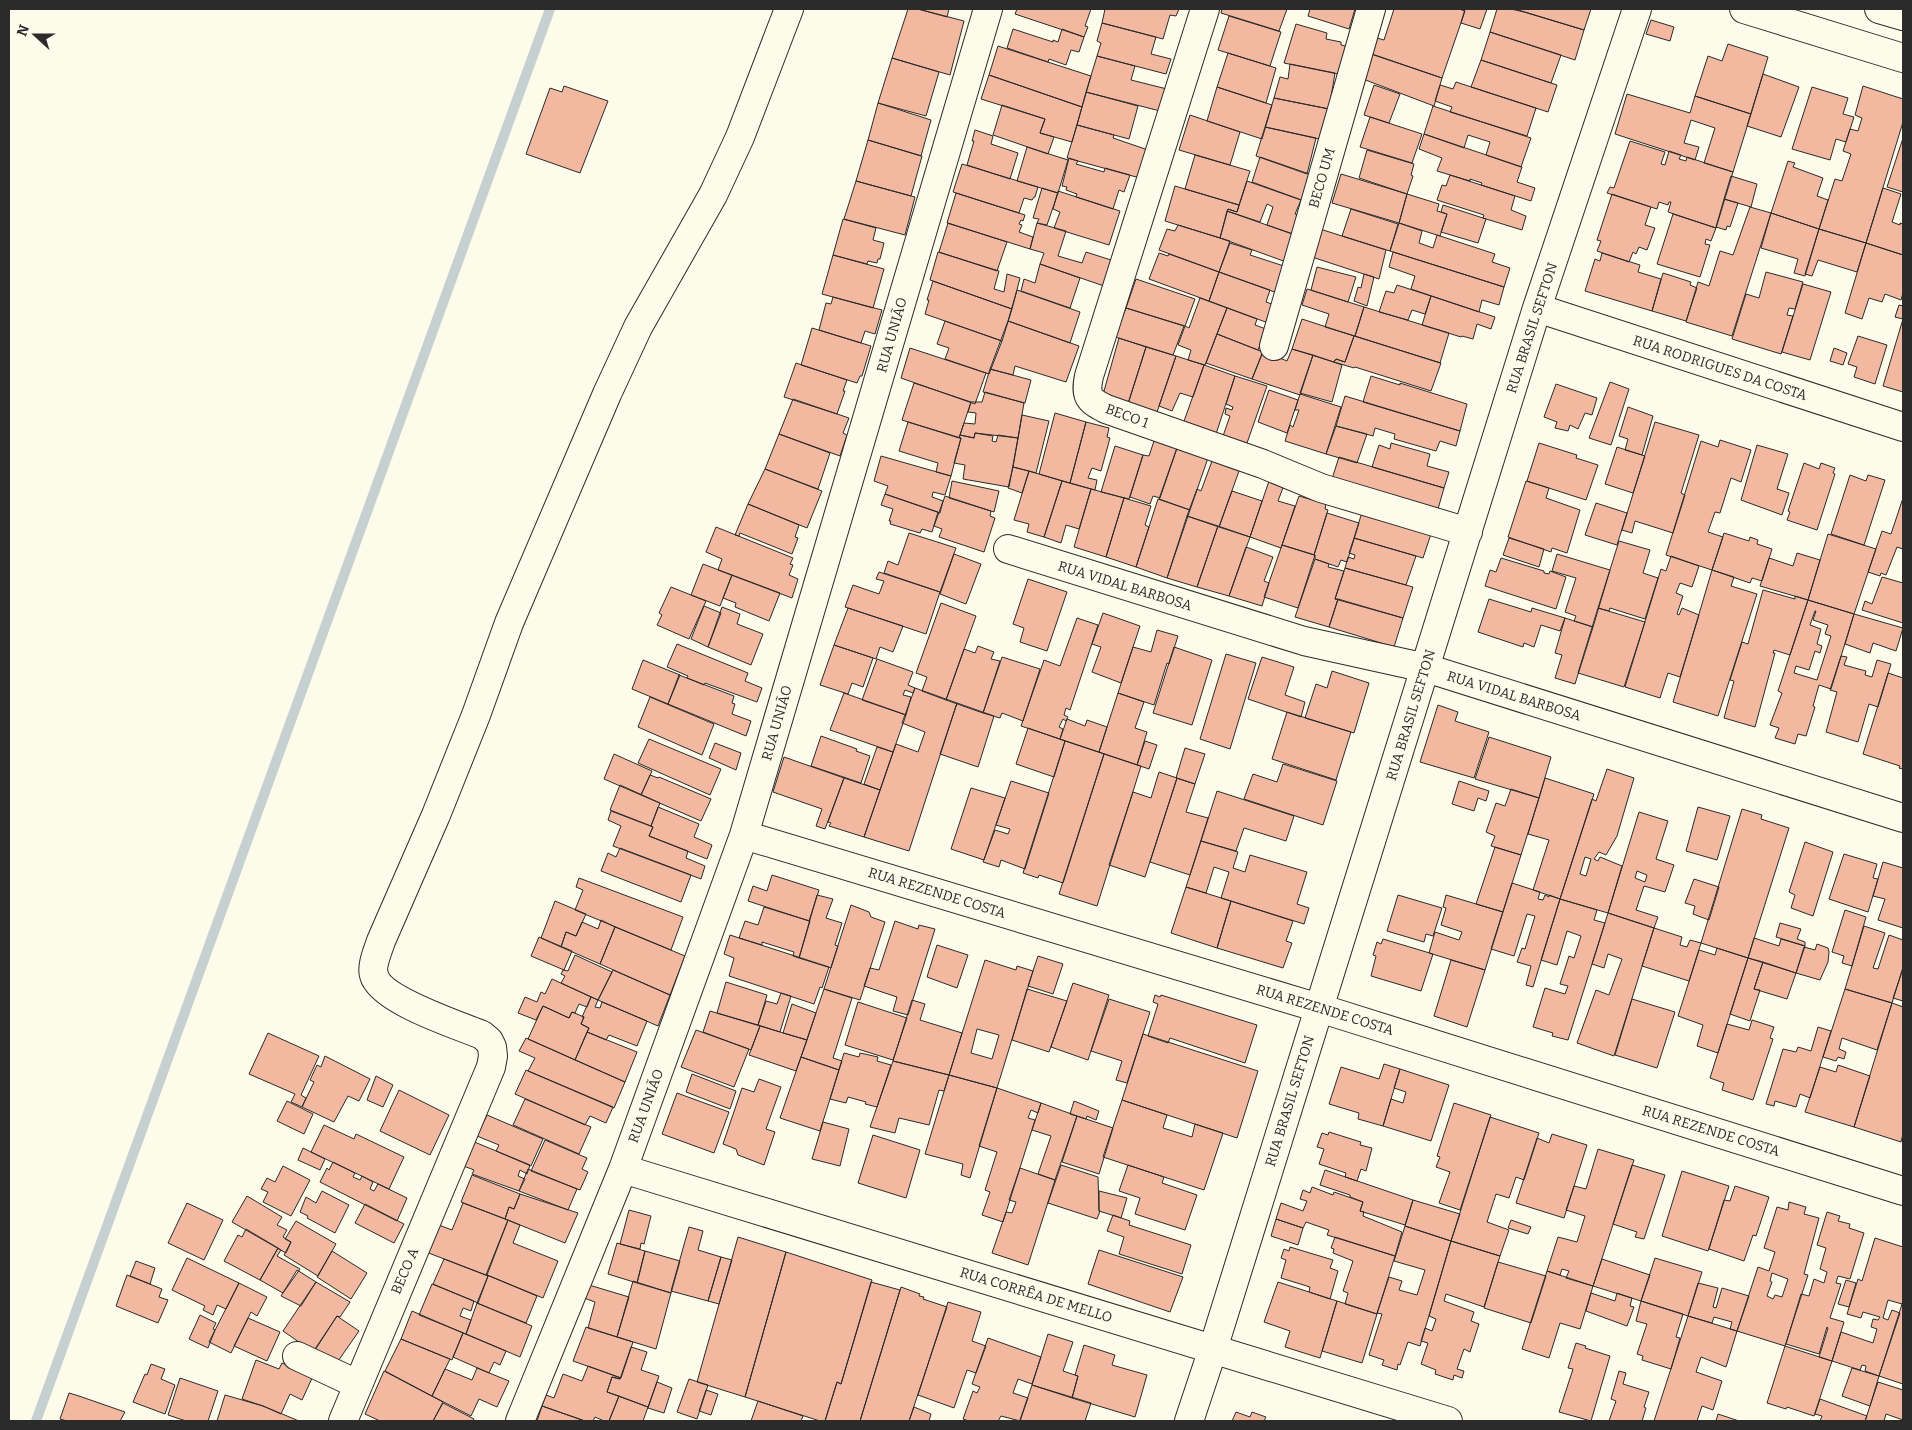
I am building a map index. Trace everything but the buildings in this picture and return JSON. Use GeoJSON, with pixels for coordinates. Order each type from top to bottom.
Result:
{"type":"FeatureCollection","features":[{"type":"Feature","properties":{"kind":"street","name":"BECO A"},"geometry":{"type":"LineString","coordinates":[[343,1421],[469,1122],[491,1067],[493,1056],[489,1041],[482,1035],[400,1001],[384,990],[374,975],[381,941],[476,715],[509,623],[607,394],[638,327],[713,195],[740,137],[789,9]]}},
{"type":"Feature","properties":{"kind":"street","name":"RUA UNIÃO"},"geometry":{"type":"LineString","coordinates":[[520,1421],[623,1169],[744,835],[988,9]]}},
{"type":"Feature","properties":{"kind":"street","name":"BECO 1"},"geometry":{"type":"LineString","coordinates":[[1205,9],[1089,376],[1088,396],[1095,403],[1106,409],[1263,464],[1321,488],[1468,532]]}},
{"type":"Feature","properties":{"kind":"street","name":"BECO UM"},"geometry":{"type":"LineString","coordinates":[[1274,346],[1371,9]]}},
{"type":"Feature","properties":{"kind":"street","name":"RUA BRASIL SEFTON"},"geometry":{"type":"LineString","coordinates":[[1189,1421],[1537,308],[1637,9]]}},
{"type":"Feature","properties":{"kind":"street"},"geometry":{"type":"LineString","coordinates":[[1744,9],[1903,58]]}},
{"type":"Feature","properties":{"kind":"street"},"geometry":{"type":"LineString","coordinates":[[1879,9],[1903,16]]}},
{"type":"Feature","properties":{"kind":"street","name":"RUA RODRIGUES DA COSTA"},"geometry":{"type":"LineString","coordinates":[[1537,308],[1903,427]]}},
{"type":"Feature","properties":{"kind":"street","name":"RUA VIDAL BARBOSA"},"geometry":{"type":"LineString","coordinates":[[1008,549],[1304,642],[1426,668],[1903,818]]}},
{"type":"Feature","properties":{"kind":"street","name":"RUA REZENDE COSTA"},"geometry":{"type":"LineString","coordinates":[[744,835],[1319,1008],[1903,1191]]}},
{"type":"Feature","properties":{"kind":"street","name":"RUA CORRÊA DE MELLO"},"geometry":{"type":"LineString","coordinates":[[623,1169],[1448,1421]]}},
{"type":"Feature","properties":{"kind":"street"},"geometry":{"type":"LineString","coordinates":[[297,1356],[357,1384]]}},
{"type":"Feature","properties":{"kind":"waterway"},"geometry":{"type":"LineString","coordinates":[[36,1421],[550,9]]}}]}
